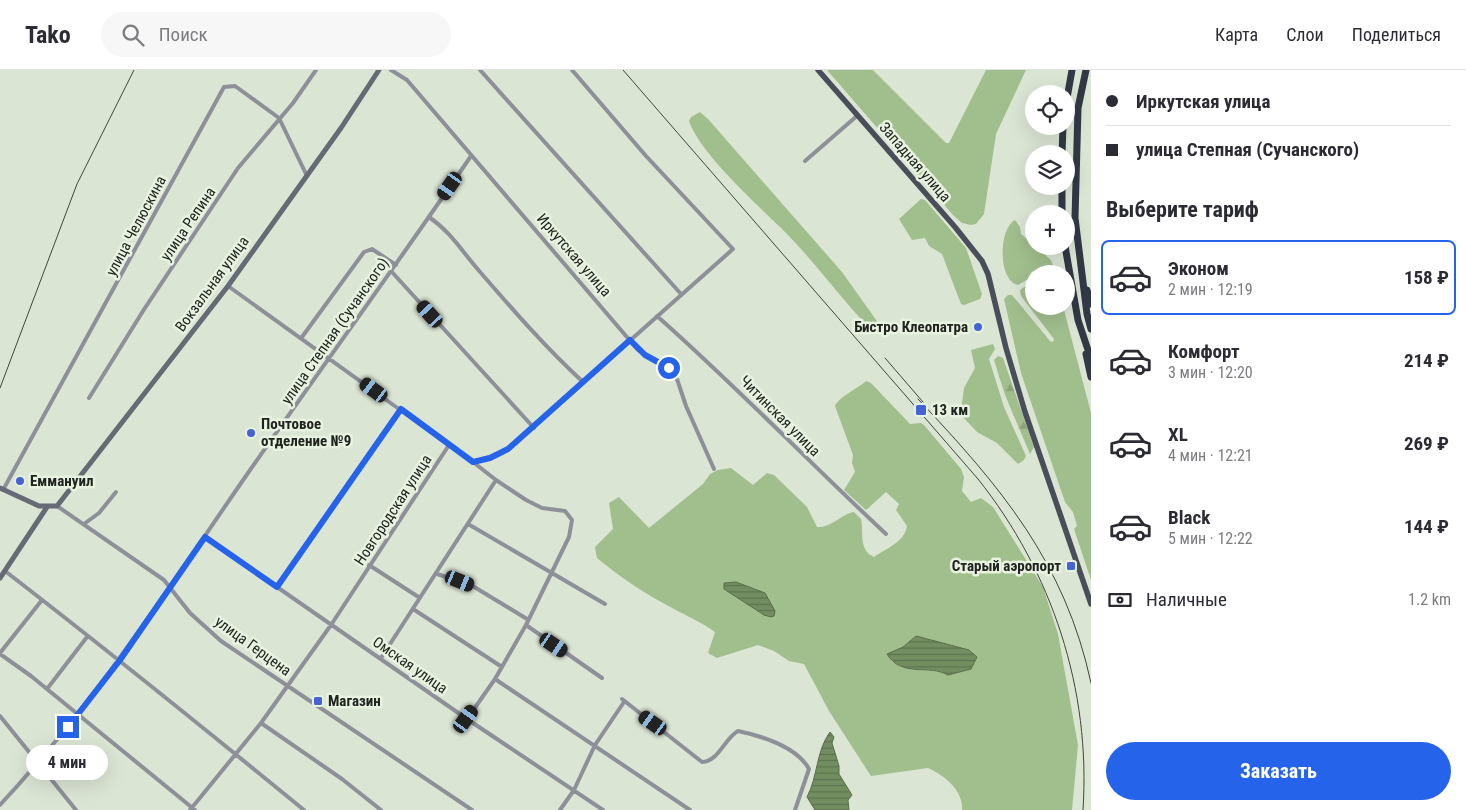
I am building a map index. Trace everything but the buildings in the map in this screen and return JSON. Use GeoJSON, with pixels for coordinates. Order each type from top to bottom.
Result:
{"type":"FeatureCollection","features":[{"type":"Feature","properties":{"kind":"highway"},"geometry":{"type":"LineString","coordinates":[[1069,85],[1072,70]]}},
{"type":"Feature","properties":{"kind":"highway"},"geometry":{"type":"LineString","coordinates":[[1086,70],[1078,108],[1075,218],[1080,266],[1091,330]]}},
{"type":"Feature","properties":{"kind":"highway"},"geometry":{"type":"LineString","coordinates":[[1067,255],[1078,320],[1091,376]]}},
{"type":"Feature","properties":{"kind":"highway"},"geometry":{"type":"LineString","coordinates":[[1080,266],[1090,301]]}},
{"type":"Feature","properties":{"kind":"highway"},"geometry":{"type":"LineString","coordinates":[[1078,320],[1091,358]]}},
{"type":"Feature","properties":{"kind":"main road","name":"Вокзальная улица"},"geometry":{"type":"LineString","coordinates":[[56,506],[228,286],[307,176],[379,70]]}},
{"type":"Feature","properties":{"kind":"main road","name":"Западная улица"},"geometry":{"type":"LineString","coordinates":[[818,70],[955,227],[974,250],[988,274],[1006,348],[1025,412],[1091,604]]}},
{"type":"Feature","properties":{"kind":"main road"},"geometry":{"type":"LineString","coordinates":[[2,489],[39,506],[56,506]]}},
{"type":"Feature","properties":{"kind":"main road"},"geometry":{"type":"LineString","coordinates":[[0,578],[47,507]]}},
{"type":"Feature","properties":{"kind":"street","name":"улица Репина"},"geometry":{"type":"LineString","coordinates":[[89,398],[143,311],[238,168],[293,104],[316,70]]}},
{"type":"Feature","properties":{"kind":"street","name":"Иркутская улица"},"geometry":{"type":"LineString","coordinates":[[391,70],[407,80],[630,340],[645,355],[669,368],[677,380],[714,469]]}},
{"type":"Feature","properties":{"kind":"street"},"geometry":{"type":"LineString","coordinates":[[480,70],[681,294]]}},
{"type":"Feature","properties":{"kind":"street"},"geometry":{"type":"LineString","coordinates":[[473,462],[490,458],[508,449],[534,428],[681,294],[733,250],[646,156],[572,70]]}},
{"type":"Feature","properties":{"kind":"street","name":"улица Челюскина"},"geometry":{"type":"LineString","coordinates":[[2,489],[126,268],[221,90],[228,86],[235,86],[279,118],[307,176]]}},
{"type":"Feature","properties":{"kind":"street"},"geometry":{"type":"LineString","coordinates":[[805,161],[858,115]]}},
{"type":"Feature","properties":{"kind":"street","name":"улица Степная (Сучанского)"},"geometry":{"type":"LineString","coordinates":[[0,805],[39,763],[120,660],[328,358],[396,265],[471,156]]}},
{"type":"Feature","properties":{"kind":"street"},"geometry":{"type":"LineString","coordinates":[[429,216],[446,228],[477,268],[546,347],[583,382]]}},
{"type":"Feature","properties":{"kind":"street"},"geometry":{"type":"LineString","coordinates":[[302,337],[364,252],[372,249],[396,265]]}},
{"type":"Feature","properties":{"kind":"street"},"geometry":{"type":"LineString","coordinates":[[391,271],[534,428]]}},
{"type":"Feature","properties":{"kind":"street"},"geometry":{"type":"LineString","coordinates":[[228,286],[302,337],[328,358],[449,445]]}},
{"type":"Feature","properties":{"kind":"street","name":"Читинская улица"},"geometry":{"type":"LineString","coordinates":[[657,316],[720,371],[796,450],[886,534]]}},
{"type":"Feature","properties":{"kind":"street"},"geometry":{"type":"LineString","coordinates":[[277,587],[401,409]]}},
{"type":"Feature","properties":{"kind":"street","name":"Новгородская улица"},"geometry":{"type":"LineString","coordinates":[[192,809],[261,723],[331,625],[449,445],[526,500],[542,508],[565,511],[572,520],[569,537],[552,573]]}},
{"type":"Feature","properties":{"kind":"street"},"geometry":{"type":"LineString","coordinates":[[381,658],[496,480]]}},
{"type":"Feature","properties":{"kind":"street"},"geometry":{"type":"LineString","coordinates":[[84,524],[98,513],[116,492]]}},
{"type":"Feature","properties":{"kind":"street","name":"улица Герцена"},"geometry":{"type":"LineString","coordinates":[[56,506],[133,557],[170,588],[190,614],[221,641],[472,810]]}},
{"type":"Feature","properties":{"kind":"street"},"geometry":{"type":"LineString","coordinates":[[468,524],[606,604]]}},
{"type":"Feature","properties":{"kind":"street","name":"Омская улица"},"geometry":{"type":"LineString","coordinates":[[205,537],[466,719],[603,810]]}},
{"type":"Feature","properties":{"kind":"street"},"geometry":{"type":"LineString","coordinates":[[369,565],[420,598]]}},
{"type":"Feature","properties":{"kind":"street"},"geometry":{"type":"LineString","coordinates":[[5,571],[87,637],[120,660],[304,810]]}},
{"type":"Feature","properties":{"kind":"street"},"geometry":{"type":"LineString","coordinates":[[466,719],[495,679],[526,626],[527,620],[552,573]]}},
{"type":"Feature","properties":{"kind":"street"},"geometry":{"type":"LineString","coordinates":[[437,574],[470,585],[527,620]]}},
{"type":"Feature","properties":{"kind":"street"},"geometry":{"type":"LineString","coordinates":[[42,600],[0,653],[47,689],[192,809]]}},
{"type":"Feature","properties":{"kind":"street"},"geometry":{"type":"LineString","coordinates":[[413,609],[502,667]]}},
{"type":"Feature","properties":{"kind":"street"},"geometry":{"type":"LineString","coordinates":[[526,626],[602,678]]}},
{"type":"Feature","properties":{"kind":"street"},"geometry":{"type":"LineString","coordinates":[[47,689],[87,637]]}},
{"type":"Feature","properties":{"kind":"street"},"geometry":{"type":"LineString","coordinates":[[495,679],[690,810]]}},
{"type":"Feature","properties":{"kind":"street"},"geometry":{"type":"LineString","coordinates":[[560,810],[574,790],[595,745],[623,701],[702,762],[708,762],[714,757],[731,734],[738,731],[775,742],[805,761],[809,769],[795,810]]}},
{"type":"Feature","properties":{"kind":"street"},"geometry":{"type":"LineString","coordinates":[[0,716],[76,810]]}},
{"type":"Feature","properties":{"kind":"street"},"geometry":{"type":"LineString","coordinates":[[261,723],[342,779],[381,810]]}},
{"type":"Feature","properties":{"kind":"green space"},"geometry":{"type":"Polygon","coordinates":[[[827,70],[873,70],[946,143],[949,143],[986,70],[1026,70],[996,134],[984,214],[976,224],[962,223],[953,215],[827,70]]]}},
{"type":"Feature","properties":{"kind":"green space"},"geometry":{"type":"Polygon","coordinates":[[[700,112],[842,272],[879,324],[872,329],[868,327],[795,242],[717,164],[695,134],[689,121],[691,117],[700,112]]]}},
{"type":"Feature","properties":{"kind":"green space"},"geometry":{"type":"Polygon","coordinates":[[[921,199],[925,200],[966,248],[982,294],[980,299],[964,305],[961,304],[942,254],[929,246],[925,238],[912,240],[899,219],[921,199]]]}},
{"type":"Feature","properties":{"kind":"green space"},"geometry":{"type":"Polygon","coordinates":[[[1015,220],[1020,227],[1021,234],[1025,237],[1025,255],[1045,255],[1051,260],[1053,265],[1025,265],[1025,281],[1018,285],[1011,281],[1004,265],[1003,243],[1009,225],[1015,220]]]}},
{"type":"Feature","properties":{"kind":"green space"},"geometry":{"type":"Polygon","coordinates":[[[1025,286],[1025,301],[1021,296],[1020,290],[1025,286]]]}},
{"type":"Feature","properties":{"kind":"green space"},"geometry":{"type":"Polygon","coordinates":[[[1008,295],[1012,295],[1025,311],[1025,315],[1029,315],[1050,341],[1053,342],[1054,339],[1036,315],[1065,315],[1091,413],[1091,580],[1074,529],[1077,526],[1073,512],[1065,502],[1021,373],[1004,299],[1008,295]]]}},
{"type":"Feature","properties":{"kind":"green space"},"geometry":{"type":"Polygon","coordinates":[[[993,344],[995,349],[989,359],[1004,407],[1026,456],[1018,464],[997,443],[977,432],[963,417],[961,410],[964,388],[975,368],[971,350],[993,344]]]}},
{"type":"Feature","properties":{"kind":"green space"},"geometry":{"type":"Polygon","coordinates":[[[998,356],[1003,358],[1034,447],[1030,454],[1005,395],[994,360],[998,356]]]}},
{"type":"Feature","properties":{"kind":"green space"},"geometry":{"type":"Polygon","coordinates":[[[866,381],[871,383],[910,424],[921,423],[924,425],[961,469],[964,477],[962,491],[971,502],[981,498],[993,507],[1043,587],[1058,634],[1078,745],[1072,810],[962,810],[960,796],[952,784],[928,768],[871,776],[829,711],[804,664],[789,661],[774,651],[758,645],[717,658],[708,653],[715,632],[644,592],[597,558],[595,547],[613,529],[609,503],[619,497],[649,528],[703,484],[710,474],[718,470],[731,468],[753,485],[767,473],[774,475],[807,507],[817,527],[832,523],[854,512],[861,519],[864,545],[869,554],[874,557],[889,548],[899,541],[907,526],[896,510],[899,504],[886,492],[866,510],[844,490],[855,472],[852,463],[853,455],[835,406],[844,396],[866,381]],[[765,593],[735,596],[764,615],[765,593]],[[916,636],[903,647],[887,654],[892,661],[907,669],[941,672],[948,675],[971,669],[952,647],[916,636]]]}},
{"type":"Feature","properties":{"kind":"shaded area"},"geometry":{"type":"Polygon","coordinates":[[[736,582],[765,593],[775,611],[774,616],[764,615],[724,589],[724,583],[736,582]]]}},
{"type":"Feature","properties":{"kind":"shaded area"},"geometry":{"type":"Polygon","coordinates":[[[916,636],[969,650],[977,657],[971,669],[948,675],[932,670],[900,666],[887,654],[903,647],[916,636]]]}},
{"type":"Feature","properties":{"kind":"shaded area"},"geometry":{"type":"Polygon","coordinates":[[[830,732],[834,737],[832,743],[839,766],[839,774],[852,795],[848,800],[849,810],[815,810],[807,797],[811,789],[819,755],[830,732]]]}},
{"type":"Feature","properties":{"kind":"railway"},"geometry":{"type":"LineString","coordinates":[[0,388],[77,184],[134,70]]}},
{"type":"Feature","properties":{"kind":"railway"},"geometry":{"type":"LineString","coordinates":[[623,70],[978,479],[1004,515],[1027,553],[1046,593],[1061,634],[1073,677],[1080,720],[1084,765],[1083,810]]}},
{"type":"Feature","properties":{"kind":"railway"},"geometry":{"type":"LineString","coordinates":[[885,358],[923,402]]}},
{"type":"Feature","properties":{"kind":"railway"},"geometry":{"type":"LineString","coordinates":[[918,399],[976,463],[1026,528],[1065,600],[1091,683]]}},
{"type":"Feature","properties":{"kind":"place","name":"Бистро Клеопатра"},"geometry":{"type":"Point","coordinates":[978,327]}},
{"type":"Feature","properties":{"kind":"place","name":"13 км"},"geometry":{"type":"Point","coordinates":[921,410]}},
{"type":"Feature","properties":{"kind":"place","name":"Почтовое отделение №9"},"geometry":{"type":"Point","coordinates":[251,433]}},
{"type":"Feature","properties":{"kind":"place","name":"Еммануил"},"geometry":{"type":"Point","coordinates":[20,481]}},
{"type":"Feature","properties":{"kind":"place","name":"Старый аэропорт"},"geometry":{"type":"Point","coordinates":[1071,566]}},
{"type":"Feature","properties":{"kind":"place","name":"Магазин"},"geometry":{"type":"Point","coordinates":[318,701]}},
{"type":"Feature","properties":{"kind":"route"},"geometry":{"type":"LineString","coordinates":[[68,727],[120,660],[205,537],[277,587],[401,409],[473,462],[490,458],[508,449],[534,428],[630,340],[638,350],[669,368]]}}]}
